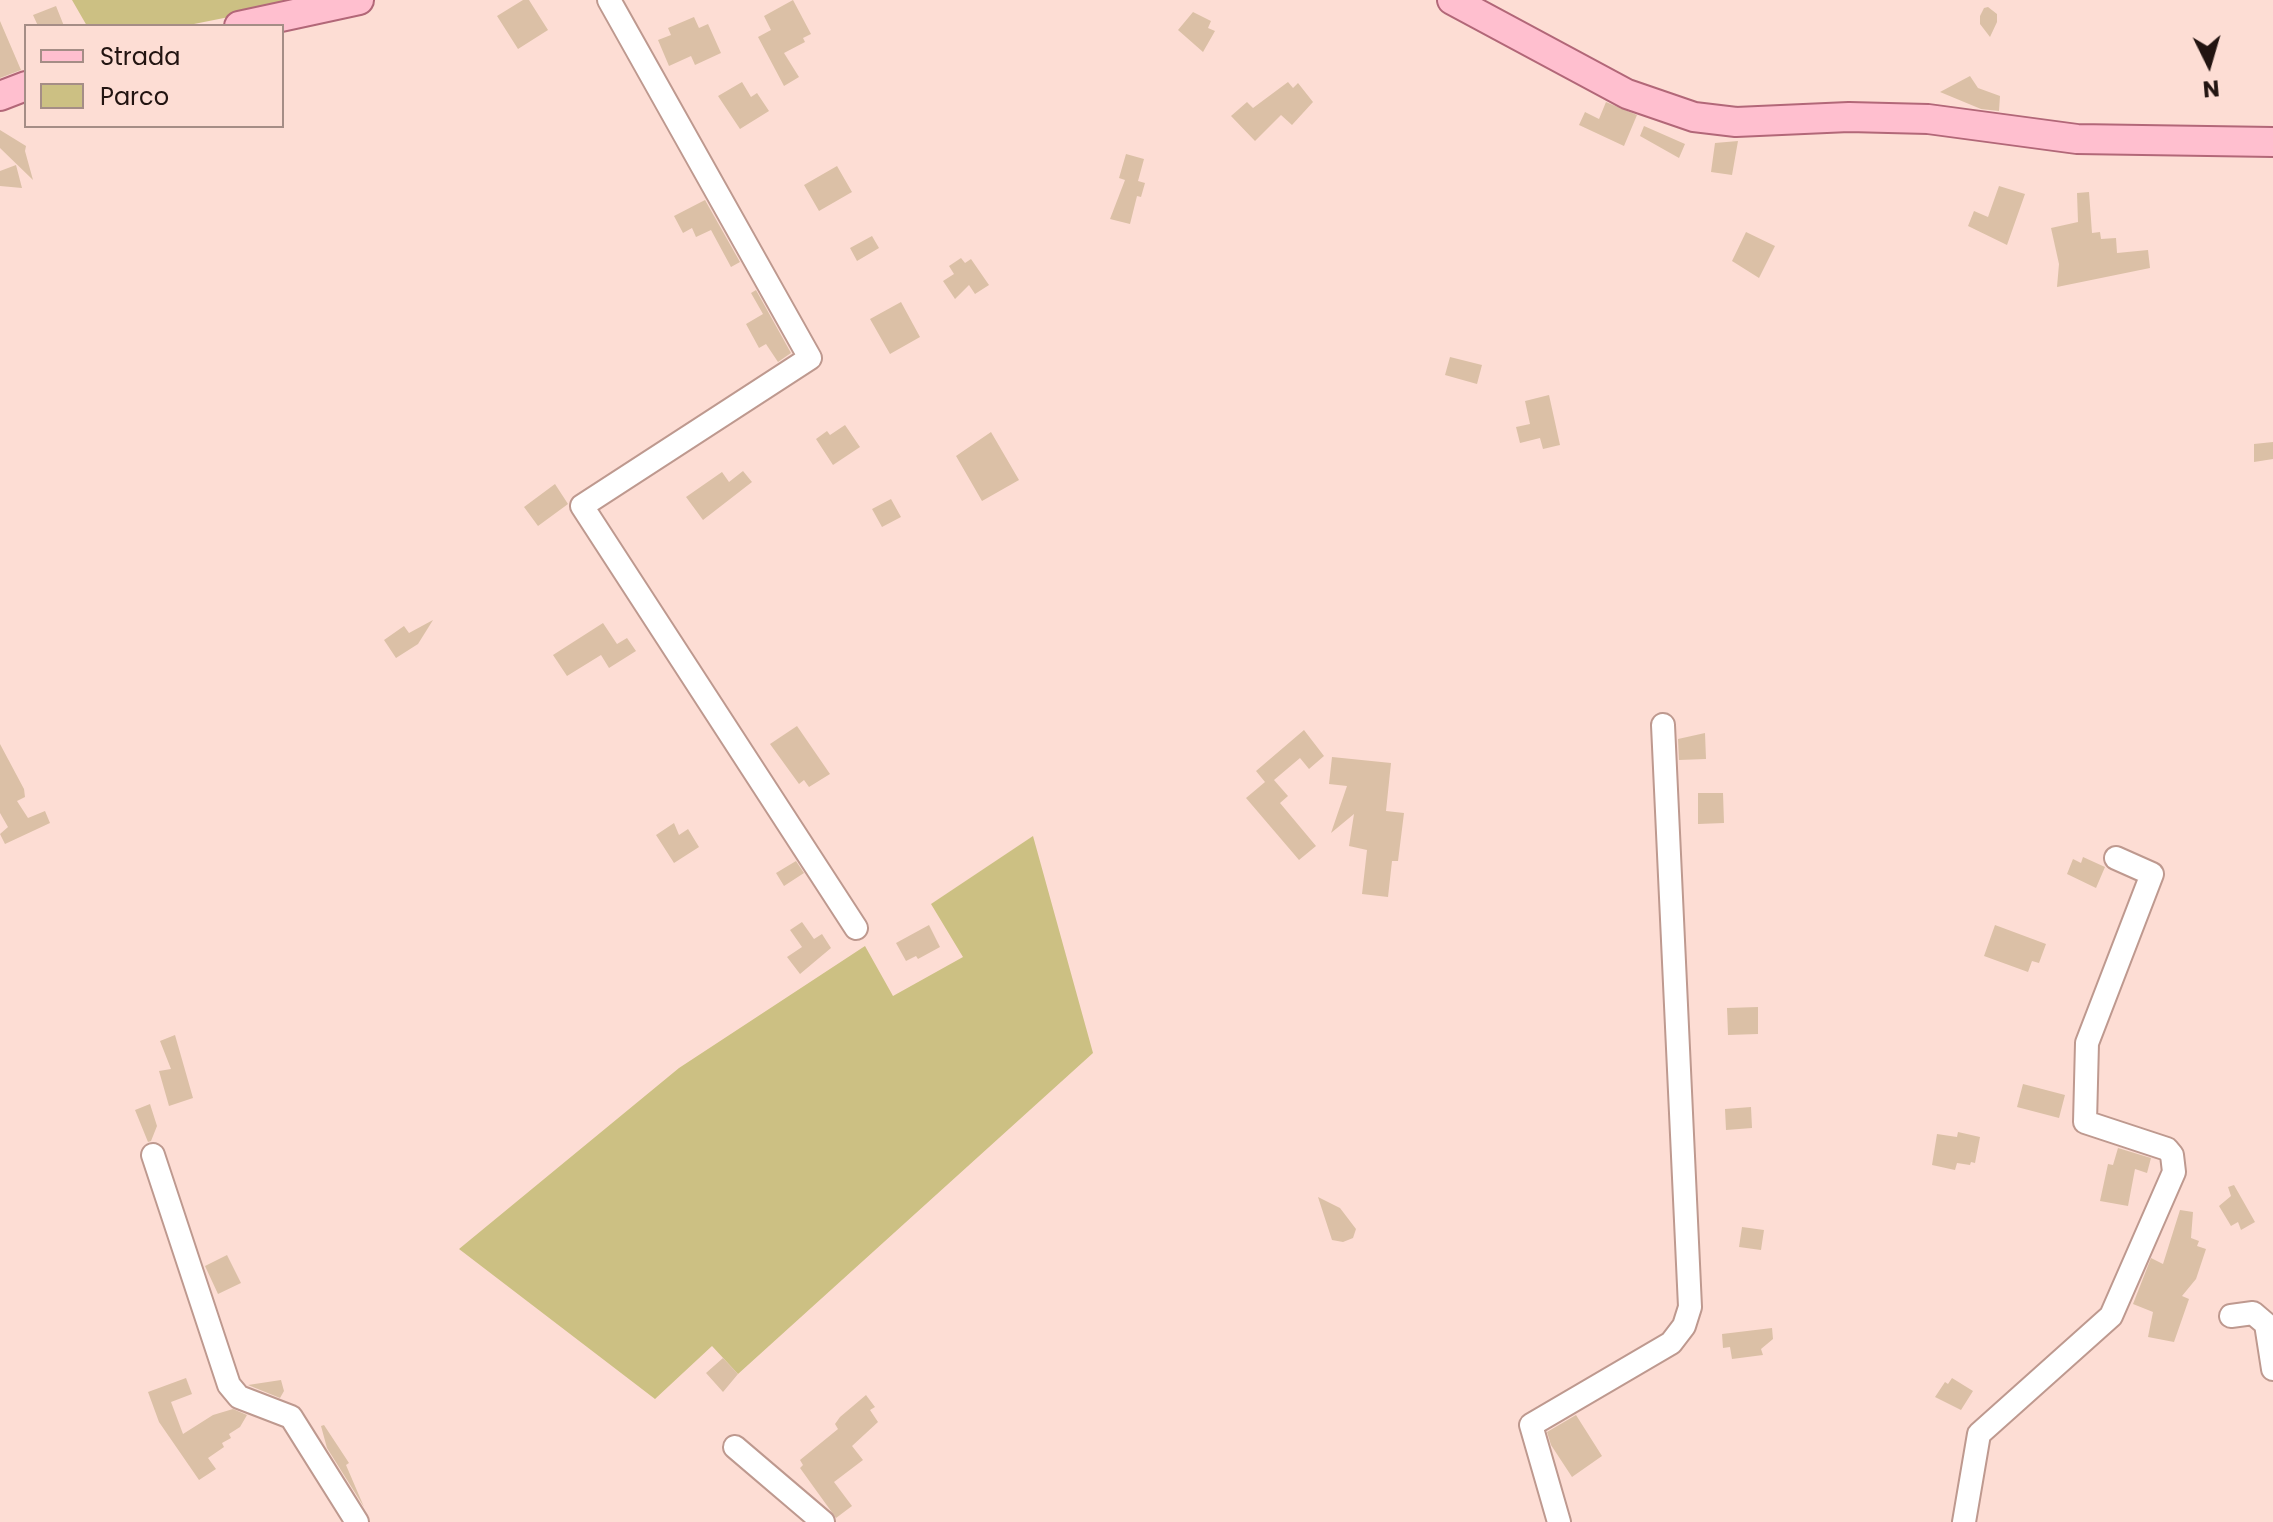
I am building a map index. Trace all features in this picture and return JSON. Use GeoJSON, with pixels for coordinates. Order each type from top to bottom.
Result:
{"type":"FeatureCollection","features":[{"type":"Feature","properties":{"kind":"main road"},"geometry":{"type":"LineString","coordinates":[[248,24],[359,0]]}},
{"type":"Feature","properties":{"kind":"main road"},"geometry":{"type":"LineString","coordinates":[[1452,0],[1627,94],[1694,117],[1736,122],[1849,117],[1928,119],[2077,139],[2273,142]]}},
{"type":"Feature","properties":{"kind":"main road"},"geometry":{"type":"LineString","coordinates":[[0,96],[24,87]]}},
{"type":"Feature","properties":{"kind":"street"},"geometry":{"type":"LineString","coordinates":[[609,0],[810,358],[582,506],[856,928]]}},
{"type":"Feature","properties":{"kind":"street"},"geometry":{"type":"LineString","coordinates":[[1559,1522],[1531,1425],[1671,1343],[1684,1326],[1690,1307],[1663,725]]}},
{"type":"Feature","properties":{"kind":"street"},"geometry":{"type":"LineString","coordinates":[[1964,1522],[1979,1434],[2111,1316],[2174,1172],[2172,1155],[2167,1149],[2085,1122],[2087,1043],[2152,874],[2116,858]]}},
{"type":"Feature","properties":{"kind":"street"},"geometry":{"type":"LineString","coordinates":[[153,1155],[229,1385],[239,1397],[291,1417],[357,1522]]}},
{"type":"Feature","properties":{"kind":"street"},"geometry":{"type":"LineString","coordinates":[[2231,1316],[2253,1313],[2266,1324],[2273,1369]]}},
{"type":"Feature","properties":{"kind":"street"},"geometry":{"type":"LineString","coordinates":[[735,1447],[823,1522]]}},
{"type":"Feature","properties":{"kind":"green space"},"geometry":{"type":"Polygon","coordinates":[[[72,0],[314,0],[194,24],[86,24],[72,0]]]}},
{"type":"Feature","properties":{"kind":"green space"},"geometry":{"type":"Polygon","coordinates":[[[1033,836],[1093,1053],[738,1374],[712,1346],[655,1399],[459,1249],[679,1068],[865,946],[893,996],[963,957],[931,904],[1033,836]]]}},
{"type":"Feature","properties":{"kind":"building"},"geometry":{"type":"Polygon","coordinates":[[[523,0],[529,0],[548,30],[518,49],[497,16],[523,0]]]}},
{"type":"Feature","properties":{"kind":"building"},"geometry":{"type":"Polygon","coordinates":[[[793,0],[811,34],[803,38],[805,42],[784,53],[799,77],[784,86],[758,37],[771,30],[764,16],[793,0]]]}},
{"type":"Feature","properties":{"kind":"building"},"geometry":{"type":"Polygon","coordinates":[[[56,6],[63,24],[37,24],[33,15],[56,6]]]}},
{"type":"Feature","properties":{"kind":"building"},"geometry":{"type":"Polygon","coordinates":[[[1988,7],[1997,14],[1990,37],[1980,24],[1980,16],[1988,7]]]}},
{"type":"Feature","properties":{"kind":"building"},"geometry":{"type":"Polygon","coordinates":[[[1193,12],[1211,21],[1208,28],[1215,31],[1203,52],[1178,30],[1193,12]]]}},
{"type":"Feature","properties":{"kind":"building"},"geometry":{"type":"Polygon","coordinates":[[[694,17],[699,28],[708,24],[721,53],[695,65],[691,56],[669,66],[658,40],[671,35],[668,28],[694,17]]]}},
{"type":"Feature","properties":{"kind":"building"},"geometry":{"type":"Polygon","coordinates":[[[0,21],[21,70],[0,78],[0,21]]]}},
{"type":"Feature","properties":{"kind":"building"},"geometry":{"type":"Polygon","coordinates":[[[1970,76],[1978,88],[2000,96],[1999,111],[1981,109],[1940,92],[1970,76]]]}},
{"type":"Feature","properties":{"kind":"building"},"geometry":{"type":"Polygon","coordinates":[[[742,82],[751,97],[757,93],[769,111],[740,129],[718,96],[742,82]]]}},
{"type":"Feature","properties":{"kind":"building"},"geometry":{"type":"Polygon","coordinates":[[[1288,82],[1293,88],[1298,83],[1313,102],[1292,125],[1281,115],[1255,141],[1231,116],[1247,102],[1253,108],[1288,82]]]}},
{"type":"Feature","properties":{"kind":"building"},"geometry":{"type":"Polygon","coordinates":[[[1606,102],[1637,115],[1624,146],[1579,125],[1585,112],[1599,119],[1606,102]]]}},
{"type":"Feature","properties":{"kind":"building"},"geometry":{"type":"Polygon","coordinates":[[[1644,126],[1685,144],[1679,158],[1640,136],[1644,126]]]}},
{"type":"Feature","properties":{"kind":"building"},"geometry":{"type":"Polygon","coordinates":[[[0,130],[26,146],[33,180],[0,148],[0,130]]]}},
{"type":"Feature","properties":{"kind":"building"},"geometry":{"type":"Polygon","coordinates":[[[1738,141],[1732,175],[1711,172],[1715,143],[1738,141]]]}},
{"type":"Feature","properties":{"kind":"building"},"geometry":{"type":"Polygon","coordinates":[[[1126,154],[1144,159],[1138,181],[1145,183],[1141,197],[1137,196],[1130,224],[1110,219],[1125,180],[1119,178],[1126,154]]]}},
{"type":"Feature","properties":{"kind":"building"},"geometry":{"type":"Polygon","coordinates":[[[16,165],[22,188],[0,186],[0,171],[16,165]]]}},
{"type":"Feature","properties":{"kind":"building"},"geometry":{"type":"Polygon","coordinates":[[[837,166],[852,192],[819,211],[804,185],[837,166]]]}},
{"type":"Feature","properties":{"kind":"building"},"geometry":{"type":"Polygon","coordinates":[[[1999,186],[2025,194],[2007,245],[1968,226],[1974,211],[1988,217],[1999,186]]]}},
{"type":"Feature","properties":{"kind":"building"},"geometry":{"type":"Polygon","coordinates":[[[2089,192],[2092,233],[2100,232],[2101,239],[2116,238],[2117,253],[2148,250],[2150,268],[2057,287],[2059,264],[2051,228],[2078,222],[2077,193],[2089,192]]]}},
{"type":"Feature","properties":{"kind":"building"},"geometry":{"type":"Polygon","coordinates":[[[705,200],[740,262],[731,267],[711,230],[696,237],[692,228],[683,233],[674,216],[705,200]]]}},
{"type":"Feature","properties":{"kind":"building"},"geometry":{"type":"Polygon","coordinates":[[[1746,232],[1775,246],[1759,278],[1732,261],[1746,232]]]}},
{"type":"Feature","properties":{"kind":"building"},"geometry":{"type":"Polygon","coordinates":[[[872,236],[879,248],[857,261],[850,248],[872,236]]]}},
{"type":"Feature","properties":{"kind":"building"},"geometry":{"type":"Polygon","coordinates":[[[961,258],[965,263],[971,259],[989,285],[975,294],[969,285],[955,299],[943,281],[954,274],[949,266],[961,258]]]}},
{"type":"Feature","properties":{"kind":"building"},"geometry":{"type":"Polygon","coordinates":[[[756,290],[791,353],[778,362],[766,344],[759,348],[746,324],[763,314],[751,293],[756,290]]]}},
{"type":"Feature","properties":{"kind":"building"},"geometry":{"type":"Polygon","coordinates":[[[901,302],[920,337],[890,354],[870,319],[901,302]]]}},
{"type":"Feature","properties":{"kind":"building"},"geometry":{"type":"Polygon","coordinates":[[[1450,357],[1482,365],[1477,384],[1445,375],[1450,357]]]}},
{"type":"Feature","properties":{"kind":"building"},"geometry":{"type":"Polygon","coordinates":[[[1549,395],[1560,445],[1543,449],[1540,438],[1520,443],[1516,427],[1530,424],[1525,401],[1549,395]]]}},
{"type":"Feature","properties":{"kind":"building"},"geometry":{"type":"Polygon","coordinates":[[[845,425],[860,447],[833,465],[816,439],[827,431],[830,435],[845,425]]]}},
{"type":"Feature","properties":{"kind":"building"},"geometry":{"type":"Polygon","coordinates":[[[991,432],[1019,480],[982,501],[956,456],[991,432]]]}},
{"type":"Feature","properties":{"kind":"building"},"geometry":{"type":"Polygon","coordinates":[[[2273,442],[2273,459],[2254,462],[2254,444],[2273,442]]]}},
{"type":"Feature","properties":{"kind":"building"},"geometry":{"type":"Polygon","coordinates":[[[743,471],[752,482],[703,520],[686,497],[722,472],[729,482],[743,471]]]}},
{"type":"Feature","properties":{"kind":"building"},"geometry":{"type":"Polygon","coordinates":[[[555,484],[568,504],[538,526],[524,507],[555,484]]]}},
{"type":"Feature","properties":{"kind":"building"},"geometry":{"type":"Polygon","coordinates":[[[891,499],[901,517],[882,527],[872,509],[891,499]]]}},
{"type":"Feature","properties":{"kind":"building"},"geometry":{"type":"Polygon","coordinates":[[[433,620],[418,644],[396,658],[384,640],[404,626],[409,633],[433,620]]]}},
{"type":"Feature","properties":{"kind":"building"},"geometry":{"type":"Polygon","coordinates":[[[603,623],[617,644],[627,638],[636,651],[609,668],[601,655],[567,676],[553,655],[603,623]]]}},
{"type":"Feature","properties":{"kind":"building"},"geometry":{"type":"Polygon","coordinates":[[[797,726],[830,774],[809,787],[804,780],[799,784],[770,744],[797,726]]]}},
{"type":"Feature","properties":{"kind":"building"},"geometry":{"type":"Polygon","coordinates":[[[1304,730],[1324,756],[1309,769],[1300,758],[1274,780],[1288,796],[1280,803],[1316,846],[1299,860],[1246,798],[1265,782],[1256,771],[1304,730]]]}},
{"type":"Feature","properties":{"kind":"building"},"geometry":{"type":"Polygon","coordinates":[[[1705,733],[1706,759],[1679,760],[1678,739],[1705,733]]]}},
{"type":"Feature","properties":{"kind":"building"},"geometry":{"type":"Polygon","coordinates":[[[0,744],[24,789],[25,797],[17,801],[28,818],[45,811],[50,823],[5,844],[0,834],[8,827],[0,813],[0,744]]]}},
{"type":"Feature","properties":{"kind":"building"},"geometry":{"type":"Polygon","coordinates":[[[1332,757],[1391,763],[1386,811],[1404,813],[1398,861],[1392,861],[1388,897],[1362,894],[1367,850],[1349,846],[1354,814],[1331,833],[1347,786],[1329,784],[1332,757]]]}},
{"type":"Feature","properties":{"kind":"building"},"geometry":{"type":"Polygon","coordinates":[[[1698,793],[1723,793],[1724,823],[1698,824],[1698,793]]]}},
{"type":"Feature","properties":{"kind":"building"},"geometry":{"type":"Polygon","coordinates":[[[674,823],[679,835],[688,829],[699,847],[674,863],[656,835],[674,823]]]}},
{"type":"Feature","properties":{"kind":"building"},"geometry":{"type":"Polygon","coordinates":[[[2083,857],[2105,867],[2096,888],[2067,874],[2073,859],[2081,863],[2083,857]]]}},
{"type":"Feature","properties":{"kind":"building"},"geometry":{"type":"Polygon","coordinates":[[[796,861],[804,873],[784,886],[776,873],[796,861]]]}},
{"type":"Feature","properties":{"kind":"building"},"geometry":{"type":"Polygon","coordinates":[[[802,922],[814,939],[822,934],[831,948],[800,974],[787,957],[802,947],[790,930],[802,922]]]}},
{"type":"Feature","properties":{"kind":"building"},"geometry":{"type":"Polygon","coordinates":[[[929,925],[940,947],[918,959],[916,956],[906,961],[896,943],[929,925]]]}},
{"type":"Feature","properties":{"kind":"building"},"geometry":{"type":"Polygon","coordinates":[[[1995,925],[2046,944],[2039,963],[2032,961],[2028,972],[1984,956],[1995,925]]]}},
{"type":"Feature","properties":{"kind":"building"},"geometry":{"type":"Polygon","coordinates":[[[1758,1007],[1758,1034],[1728,1035],[1727,1008],[1758,1007]]]}},
{"type":"Feature","properties":{"kind":"building"},"geometry":{"type":"Polygon","coordinates":[[[175,1035],[193,1098],[169,1106],[159,1071],[171,1069],[160,1041],[175,1035]]]}},
{"type":"Feature","properties":{"kind":"building"},"geometry":{"type":"Polygon","coordinates":[[[2023,1084],[2065,1095],[2059,1118],[2017,1107],[2023,1084]]]}},
{"type":"Feature","properties":{"kind":"building"},"geometry":{"type":"Polygon","coordinates":[[[150,1104],[157,1126],[148,1142],[135,1110],[150,1104]]]}},
{"type":"Feature","properties":{"kind":"building"},"geometry":{"type":"Polygon","coordinates":[[[1751,1107],[1752,1128],[1726,1130],[1725,1109],[1751,1107]]]}},
{"type":"Feature","properties":{"kind":"building"},"geometry":{"type":"Polygon","coordinates":[[[1958,1132],[1980,1137],[1975,1163],[1957,1163],[1955,1170],[1932,1165],[1937,1134],[1957,1137],[1958,1132]]]}},
{"type":"Feature","properties":{"kind":"building"},"geometry":{"type":"Polygon","coordinates":[[[2118,1148],[2151,1158],[2147,1173],[2135,1169],[2128,1206],[2100,1201],[2108,1164],[2113,1165],[2118,1148]]]}},
{"type":"Feature","properties":{"kind":"building"},"geometry":{"type":"Polygon","coordinates":[[[2234,1185],[2255,1222],[2241,1230],[2238,1222],[2231,1226],[2219,1206],[2231,1196],[2228,1187],[2234,1185]]]}},
{"type":"Feature","properties":{"kind":"building"},"geometry":{"type":"Polygon","coordinates":[[[1318,1197],[1340,1208],[1356,1229],[1353,1238],[1343,1242],[1332,1240],[1318,1197]]]}},
{"type":"Feature","properties":{"kind":"building"},"geometry":{"type":"Polygon","coordinates":[[[2180,1210],[2193,1212],[2191,1238],[2199,1241],[2197,1246],[2206,1249],[2196,1279],[2182,1296],[2189,1299],[2174,1342],[2148,1337],[2153,1312],[2133,1304],[2151,1258],[2163,1264],[2180,1210]]]}},
{"type":"Feature","properties":{"kind":"building"},"geometry":{"type":"Polygon","coordinates":[[[1742,1227],[1764,1230],[1761,1250],[1739,1247],[1742,1227]]]}},
{"type":"Feature","properties":{"kind":"building"},"geometry":{"type":"Polygon","coordinates":[[[227,1255],[241,1283],[218,1294],[205,1266],[227,1255]]]}},
{"type":"Feature","properties":{"kind":"building"},"geometry":{"type":"Polygon","coordinates":[[[1772,1328],[1773,1339],[1761,1349],[1763,1355],[1732,1359],[1730,1347],[1723,1348],[1722,1334],[1772,1328]]]}},
{"type":"Feature","properties":{"kind":"building"},"geometry":{"type":"Polygon","coordinates":[[[723,1358],[738,1374],[723,1392],[706,1373],[723,1358]]]}},
{"type":"Feature","properties":{"kind":"building"},"geometry":{"type":"Polygon","coordinates":[[[186,1378],[192,1394],[171,1402],[183,1434],[213,1415],[233,1409],[247,1415],[240,1427],[229,1434],[231,1438],[222,1443],[224,1447],[208,1458],[216,1469],[199,1480],[159,1422],[148,1392],[186,1378]]]}},
{"type":"Feature","properties":{"kind":"building"},"geometry":{"type":"Polygon","coordinates":[[[1952,1378],[1973,1391],[1961,1410],[1935,1397],[1945,1382],[1948,1384],[1952,1378]]]}},
{"type":"Feature","properties":{"kind":"building"},"geometry":{"type":"Polygon","coordinates":[[[281,1380],[284,1391],[280,1398],[248,1385],[281,1380]]]}},
{"type":"Feature","properties":{"kind":"building"},"geometry":{"type":"Polygon","coordinates":[[[866,1395],[875,1407],[870,1410],[878,1422],[852,1446],[863,1460],[834,1482],[852,1506],[836,1518],[800,1468],[803,1465],[800,1460],[838,1429],[835,1424],[840,1417],[866,1395]]]}},
{"type":"Feature","properties":{"kind":"building"},"geometry":{"type":"Polygon","coordinates":[[[1576,1415],[1602,1456],[1572,1477],[1551,1445],[1547,1432],[1576,1415]]]}},
{"type":"Feature","properties":{"kind":"building"},"geometry":{"type":"Polygon","coordinates":[[[324,1425],[349,1463],[346,1465],[364,1507],[327,1448],[321,1426],[324,1425]]]}}]}
